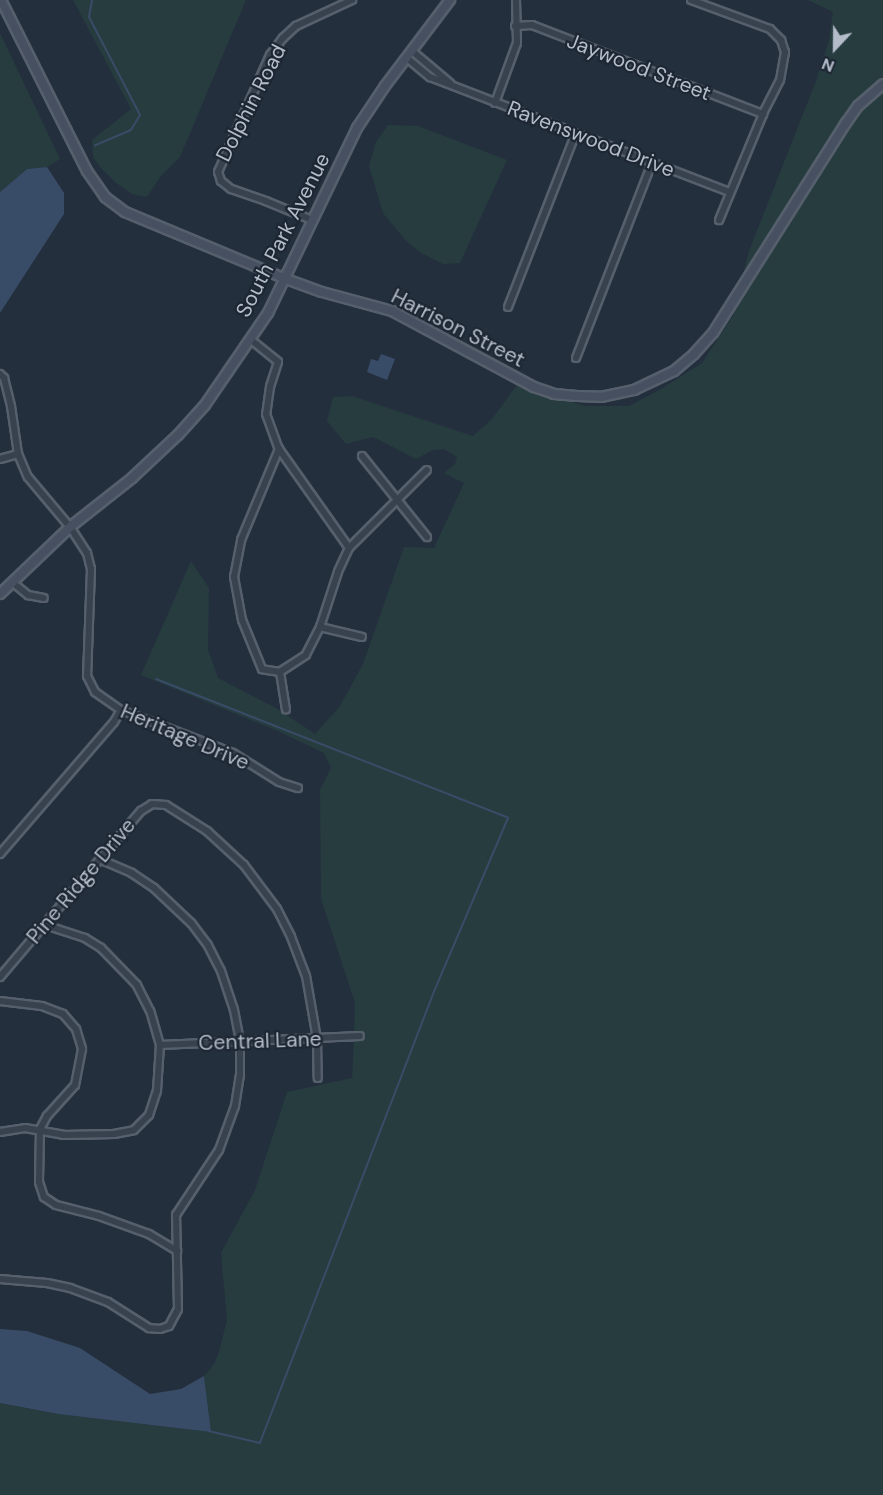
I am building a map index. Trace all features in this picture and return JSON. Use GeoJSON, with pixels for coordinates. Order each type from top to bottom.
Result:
{"type":"FeatureCollection","features":[{"type":"Feature","properties":{"kind":"street","name":"Harrison Street"},"geometry":{"type":"LineString","coordinates":[[2,0],[87,171],[105,197],[126,212],[286,279],[322,292],[392,311],[511,376],[554,394],[601,397],[633,390],[674,371],[713,333],[846,123],[874,89],[883,84]]}},
{"type":"Feature","properties":{"kind":"street","name":"Dolphin Road"},"geometry":{"type":"LineString","coordinates":[[312,220],[231,189],[220,182],[218,172],[270,55],[283,38],[296,26],[352,0]]}},
{"type":"Feature","properties":{"kind":"street","name":"South Park Avenue"},"geometry":{"type":"LineString","coordinates":[[0,594],[70,527],[132,478],[178,435],[205,405],[250,339],[286,279],[357,128],[450,0]]}},
{"type":"Feature","properties":{"kind":"street"},"geometry":{"type":"LineString","coordinates":[[495,103],[517,43],[516,0]]}},
{"type":"Feature","properties":{"kind":"street"},"geometry":{"type":"LineString","coordinates":[[691,0],[770,29],[780,40],[785,52],[780,80],[729,192],[719,220]]}},
{"type":"Feature","properties":{"kind":"street","name":"Jaywood Street"},"geometry":{"type":"LineString","coordinates":[[515,26],[532,25],[763,114]]}},
{"type":"Feature","properties":{"kind":"street","name":"Ravenswood Drive"},"geometry":{"type":"LineString","coordinates":[[409,55],[430,77],[729,192]]}},
{"type":"Feature","properties":{"kind":"street"},"geometry":{"type":"LineString","coordinates":[[508,307],[576,133]]}},
{"type":"Feature","properties":{"kind":"street"},"geometry":{"type":"LineString","coordinates":[[576,358],[652,163]]}},
{"type":"Feature","properties":{"kind":"street"},"geometry":{"type":"LineString","coordinates":[[250,339],[278,362],[270,387],[266,414],[279,449],[349,548]]}},
{"type":"Feature","properties":{"kind":"street","name":"Heritage Drive"},"geometry":{"type":"LineString","coordinates":[[0,374],[4,378],[11,406],[18,454],[28,477],[84,546],[91,568],[87,676],[95,692],[121,710],[232,753],[279,782],[298,788]]}},
{"type":"Feature","properties":{"kind":"street"},"geometry":{"type":"LineString","coordinates":[[279,449],[240,540],[234,577],[242,620],[262,669],[280,672],[306,655],[320,627],[338,572],[349,548],[427,470]]}},
{"type":"Feature","properties":{"kind":"street"},"geometry":{"type":"LineString","coordinates":[[0,459],[18,454]]}},
{"type":"Feature","properties":{"kind":"street"},"geometry":{"type":"LineString","coordinates":[[362,456],[428,537]]}},
{"type":"Feature","properties":{"kind":"street"},"geometry":{"type":"LineString","coordinates":[[12,582],[28,595],[44,598]]}},
{"type":"Feature","properties":{"kind":"street"},"geometry":{"type":"LineString","coordinates":[[320,627],[362,637]]}},
{"type":"Feature","properties":{"kind":"street"},"geometry":{"type":"LineString","coordinates":[[280,672],[286,710]]}},
{"type":"Feature","properties":{"kind":"street"},"geometry":{"type":"LineString","coordinates":[[0,854],[114,722],[121,710]]}},
{"type":"Feature","properties":{"kind":"street","name":"Pine Ridge Drive"},"geometry":{"type":"LineString","coordinates":[[0,977],[102,860],[141,811],[152,804],[166,805],[207,831],[244,865],[277,909],[306,976],[316,1039],[318,1078]]}},
{"type":"Feature","properties":{"kind":"street"},"geometry":{"type":"LineString","coordinates":[[0,1279],[47,1283],[90,1294],[148,1328],[160,1329],[170,1326],[178,1309],[176,1215],[219,1150],[235,1106],[240,1075],[240,1041],[234,1010],[221,970],[207,944],[191,923],[154,888],[132,873],[102,860]]}},
{"type":"Feature","properties":{"kind":"street"},"geometry":{"type":"LineString","coordinates":[[0,1132],[25,1128],[63,1135],[114,1134],[134,1130],[149,1115],[157,1091],[160,1046],[150,1011],[137,985],[118,962],[85,938],[45,925]]}},
{"type":"Feature","properties":{"kind":"street"},"geometry":{"type":"LineString","coordinates":[[0,1000],[42,1006],[63,1014],[76,1029],[82,1049],[75,1085],[47,1116],[40,1130],[39,1182],[44,1197],[56,1205],[99,1216],[150,1234],[177,1251]]}},
{"type":"Feature","properties":{"kind":"street","name":"Central Lane"},"geometry":{"type":"LineString","coordinates":[[160,1046],[360,1036]]}},
{"type":"Feature","properties":{"kind":"green space"},"geometry":{"type":"Polygon","coordinates":[[[73,0],[246,0],[180,157],[161,176],[147,197],[132,194],[115,182],[93,157],[92,140],[131,109],[73,0]]]}},
{"type":"Feature","properties":{"kind":"green space"},"geometry":{"type":"Polygon","coordinates":[[[808,0],[883,0],[883,80],[873,86],[855,104],[741,282],[749,251],[816,81],[829,40],[833,12],[808,0]]]}},
{"type":"Feature","properties":{"kind":"green space"},"geometry":{"type":"Polygon","coordinates":[[[0,33],[60,159],[47,167],[27,169],[0,192],[0,33]]]}},
{"type":"Feature","properties":{"kind":"green space"},"geometry":{"type":"Polygon","coordinates":[[[883,88],[883,1495],[0,1495],[0,1403],[58,1414],[211,1432],[204,1376],[214,1364],[219,1352],[227,1320],[221,1253],[255,1190],[287,1092],[352,1078],[354,1040],[363,1039],[363,1032],[354,1032],[355,1003],[321,899],[320,790],[331,768],[324,753],[280,732],[141,675],[191,561],[209,588],[208,650],[218,678],[276,708],[315,734],[340,706],[363,664],[404,547],[434,548],[464,483],[444,473],[455,464],[457,457],[444,449],[433,450],[416,459],[373,437],[346,444],[327,421],[333,397],[352,396],[473,436],[492,419],[517,385],[585,406],[629,406],[661,389],[702,363],[733,316],[736,303],[849,125],[861,109],[883,88]]]}},
{"type":"Feature","properties":{"kind":"green space"},"geometry":{"type":"Polygon","coordinates":[[[388,125],[418,126],[507,160],[460,263],[443,264],[421,253],[406,241],[383,213],[369,166],[376,142],[388,125]]]}},
{"type":"Feature","properties":{"kind":"water"},"geometry":{"type":"Polygon","coordinates":[[[47,167],[64,193],[64,214],[0,313],[0,192],[27,169],[47,167]]]}},
{"type":"Feature","properties":{"kind":"water"},"geometry":{"type":"Polygon","coordinates":[[[381,354],[395,359],[387,380],[367,372],[371,359],[378,361],[381,354]]]}},
{"type":"Feature","properties":{"kind":"water"},"geometry":{"type":"Polygon","coordinates":[[[0,1329],[27,1331],[80,1348],[150,1394],[181,1389],[204,1376],[211,1432],[58,1414],[0,1403],[0,1329]]]}},
{"type":"Feature","properties":{"kind":"waterway"},"geometry":{"type":"LineString","coordinates":[[92,0],[89,17],[140,115],[131,130],[95,145]]}},
{"type":"Feature","properties":{"kind":"waterway"},"geometry":{"type":"LineString","coordinates":[[156,679],[508,818],[435,989],[260,1443],[208,1431]]}}]}
